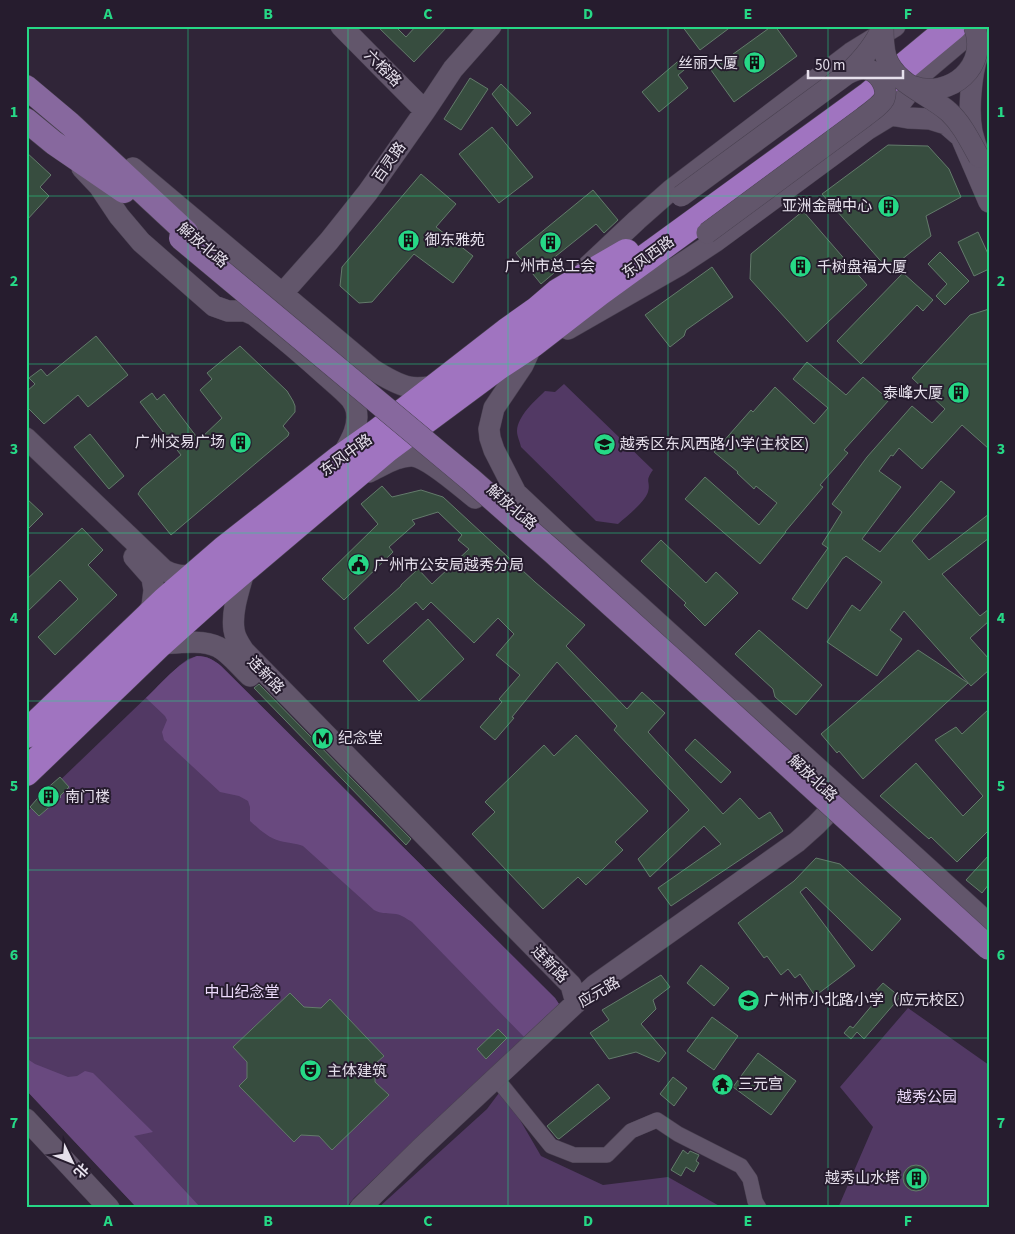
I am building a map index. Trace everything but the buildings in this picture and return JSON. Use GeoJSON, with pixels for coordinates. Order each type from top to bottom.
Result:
{"type":"FeatureCollection","features":[{"type":"Feature","properties":{"kind":"highway"},"geometry":{"type":"LineString","coordinates":[[686,202],[860,82],[930,26]]}},
{"type":"Feature","properties":{"kind":"highway","name":"东风西路"},"geometry":{"type":"LineString","coordinates":[[343,486],[402,436],[498,366],[528,354],[599,292],[870,95],[953,26]]}},
{"type":"Feature","properties":{"kind":"highway","name":"东风中路"},"geometry":{"type":"LineString","coordinates":[[26,734],[143,622],[224,550],[559,292],[626,253],[686,202]]}},
{"type":"Feature","properties":{"kind":"highway","name":"东风中路"},"geometry":{"type":"LineString","coordinates":[[26,772],[159,644],[245,568],[343,486]]}},
{"type":"Feature","properties":{"kind":"main road","name":"解放北路"},"geometry":{"type":"LineString","coordinates":[[26,87],[70,124],[184,235],[512,516],[989,948]]}},
{"type":"Feature","properties":{"kind":"main road","name":"解放北路"},"geometry":{"type":"LineString","coordinates":[[26,120],[184,235],[463,463],[582,568],[989,938]]}},
{"type":"Feature","properties":{"kind":"street","name":"六榕路"},"geometry":{"type":"LineString","coordinates":[[341,26],[426,111]]}},
{"type":"Feature","properties":{"kind":"street","name":"百灵路"},"geometry":{"type":"LineString","coordinates":[[282,294],[329,241],[368,192],[426,111],[453,69],[492,26]]}},
{"type":"Feature","properties":{"kind":"street"},"geometry":{"type":"LineString","coordinates":[[974,26],[977,38],[977,55],[973,75],[971,112],[972,132],[979,157]]}},
{"type":"Feature","properties":{"kind":"street"},"geometry":{"type":"LineString","coordinates":[[568,329],[678,266],[709,246],[880,120],[891,115],[926,70],[978,26]]}},
{"type":"Feature","properties":{"kind":"street"},"geometry":{"type":"LineString","coordinates":[[910,85],[931,90],[948,86],[962,78],[973,65],[989,30]]}},
{"type":"Feature","properties":{"kind":"street"},"geometry":{"type":"LineString","coordinates":[[686,202],[875,38]]}},
{"type":"Feature","properties":{"kind":"street"},"geometry":{"type":"LineString","coordinates":[[875,38],[892,70],[902,80],[948,111],[956,119],[989,177]]}},
{"type":"Feature","properties":{"kind":"street"},"geometry":{"type":"LineString","coordinates":[[568,329],[707,233],[864,118],[884,100],[884,86],[876,72],[868,69],[854,70],[875,38]]}},
{"type":"Feature","properties":{"kind":"street"},"geometry":{"type":"LineString","coordinates":[[559,292],[671,190],[851,54],[875,38]]}},
{"type":"Feature","properties":{"kind":"street"},"geometry":{"type":"LineString","coordinates":[[891,115],[930,119],[946,124],[960,137],[989,202]]}},
{"type":"Feature","properties":{"kind":"street"},"geometry":{"type":"LineString","coordinates":[[70,124],[110,150],[133,168],[359,359],[380,374],[408,387],[438,386]]}},
{"type":"Feature","properties":{"kind":"street"},"geometry":{"type":"LineString","coordinates":[[54,142],[99,186],[119,216],[141,242],[214,306],[228,311],[245,311],[254,314],[347,395],[353,402],[357,418],[353,436],[340,459]]}},
{"type":"Feature","properties":{"kind":"street"},"geometry":{"type":"LineString","coordinates":[[254,314],[265,301],[268,294],[268,286],[265,280]]}},
{"type":"Feature","properties":{"kind":"street","name":"解放北路"},"geometry":{"type":"LineString","coordinates":[[568,329],[528,354],[494,408],[489,429],[490,438],[494,450],[516,493],[989,924]]}},
{"type":"Feature","properties":{"kind":"street"},"geometry":{"type":"LineString","coordinates":[[26,438],[164,570],[182,576],[194,575]]}},
{"type":"Feature","properties":{"kind":"street"},"geometry":{"type":"LineString","coordinates":[[26,456],[143,566],[152,578],[154,590],[152,606],[143,622]]}},
{"type":"Feature","properties":{"kind":"street","name":"解放北路"},"geometry":{"type":"LineString","coordinates":[[343,486],[392,461],[414,456],[448,476],[550,563],[989,962]]}},
{"type":"Feature","properties":{"kind":"street"},"geometry":{"type":"LineString","coordinates":[[488,509],[485,503],[486,496],[494,487],[497,486],[516,493]]}},
{"type":"Feature","properties":{"kind":"street","name":"连新路"},"geometry":{"type":"LineString","coordinates":[[245,568],[233,620],[236,638],[244,651],[570,985],[576,1003]]}},
{"type":"Feature","properties":{"kind":"street","name":"连新路"},"geometry":{"type":"LineString","coordinates":[[159,644],[207,644],[218,647],[226,653],[403,831],[560,994],[576,1003]]}},
{"type":"Feature","properties":{"kind":"street","name":"应元路"},"geometry":{"type":"LineString","coordinates":[[360,1208],[576,1003],[597,996],[822,836],[846,794]]}},
{"type":"Feature","properties":{"kind":"street"},"geometry":{"type":"LineString","coordinates":[[496,1078],[551,1146],[574,1155],[607,1154],[631,1131],[657,1120],[678,1134],[741,1166],[750,1179],[755,1201],[759,1208]]}},
{"type":"Feature","properties":{"kind":"street"},"geometry":{"type":"LineString","coordinates":[[26,1119],[109,1208]]}},
{"type":"Feature","properties":{"kind":"green space"},"geometry":{"type":"Polygon","coordinates":[[[564,384],[653,470],[648,479],[648,492],[643,501],[618,524],[596,521],[521,447],[517,435],[520,419],[545,391],[555,392],[564,384]]]}},
{"type":"Feature","properties":{"kind":"green space","name":"中山纪念堂"},"geometry":{"type":"Polygon","coordinates":[[[197,656],[210,659],[221,666],[559,1004],[553,1014],[396,1158],[346,1208],[137,1208],[26,1090],[26,813],[180,665],[188,659],[197,656]]]}},
{"type":"Feature","properties":{"kind":"green space","name":"越秀公园"},"geometry":{"type":"Polygon","coordinates":[[[908,1008],[989,1065],[989,1208],[838,1208],[873,1127],[840,1087],[908,1008]]]}},
{"type":"Feature","properties":{"kind":"green space"},"geometry":{"type":"Polygon","coordinates":[[[502,1089],[541,1156],[603,1185],[668,1177],[723,1208],[378,1208],[487,1109],[502,1089]]]}},
{"type":"Feature","properties":{"kind":"shaded area"},"geometry":{"type":"Polygon","coordinates":[[[197,656],[210,659],[221,666],[555,998],[559,1004],[557,1010],[526,1039],[412,922],[398,915],[374,910],[303,846],[276,840],[264,833],[250,821],[248,801],[239,796],[220,792],[164,740],[162,732],[167,720],[146,698],[176,668],[197,656]]]}},
{"type":"Feature","properties":{"kind":"shaded area"},"geometry":{"type":"Polygon","coordinates":[[[26,1058],[35,1064],[68,1077],[77,1076],[85,1071],[93,1073],[153,1132],[134,1136],[201,1208],[137,1208],[26,1090],[26,1058]]]}},
{"type":"Feature","properties":{"kind":"place","name":"丝丽大厦"},"geometry":{"type":"Point","coordinates":[754,63]}},
{"type":"Feature","properties":{"kind":"place","name":"亚洲金融中心"},"geometry":{"type":"Point","coordinates":[888,206]}},
{"type":"Feature","properties":{"kind":"place","name":"御东雅苑"},"geometry":{"type":"Point","coordinates":[409,240]}},
{"type":"Feature","properties":{"kind":"place","name":"广州市总工会"},"geometry":{"type":"Point","coordinates":[550,243]}},
{"type":"Feature","properties":{"kind":"place","name":"千树盘福大厦"},"geometry":{"type":"Point","coordinates":[801,267]}},
{"type":"Feature","properties":{"kind":"place","name":"泰峰大厦"},"geometry":{"type":"Point","coordinates":[959,393]}},
{"type":"Feature","properties":{"kind":"place","name":"广州交易广场"},"geometry":{"type":"Point","coordinates":[241,442]}},
{"type":"Feature","properties":{"kind":"place","name":"越秀区东风西路小学(主校区)"},"geometry":{"type":"Point","coordinates":[604,444]}},
{"type":"Feature","properties":{"kind":"place","name":"广州市公安局越秀分局"},"geometry":{"type":"Point","coordinates":[358,565]}},
{"type":"Feature","properties":{"kind":"place","name":"纪念堂"},"geometry":{"type":"Point","coordinates":[322,738]}},
{"type":"Feature","properties":{"kind":"place","name":"南门楼"},"geometry":{"type":"Point","coordinates":[49,797]}},
{"type":"Feature","properties":{"kind":"place","name":"广州市小北路小学（应元校区）"},"geometry":{"type":"Point","coordinates":[748,1000]}},
{"type":"Feature","properties":{"kind":"place","name":"主体建筑"},"geometry":{"type":"Point","coordinates":[311,1071]}},
{"type":"Feature","properties":{"kind":"place","name":"三元宫"},"geometry":{"type":"Point","coordinates":[722,1084]}},
{"type":"Feature","properties":{"kind":"place","name":"越秀山水塔"},"geometry":{"type":"Point","coordinates":[916,1178]}}]}
